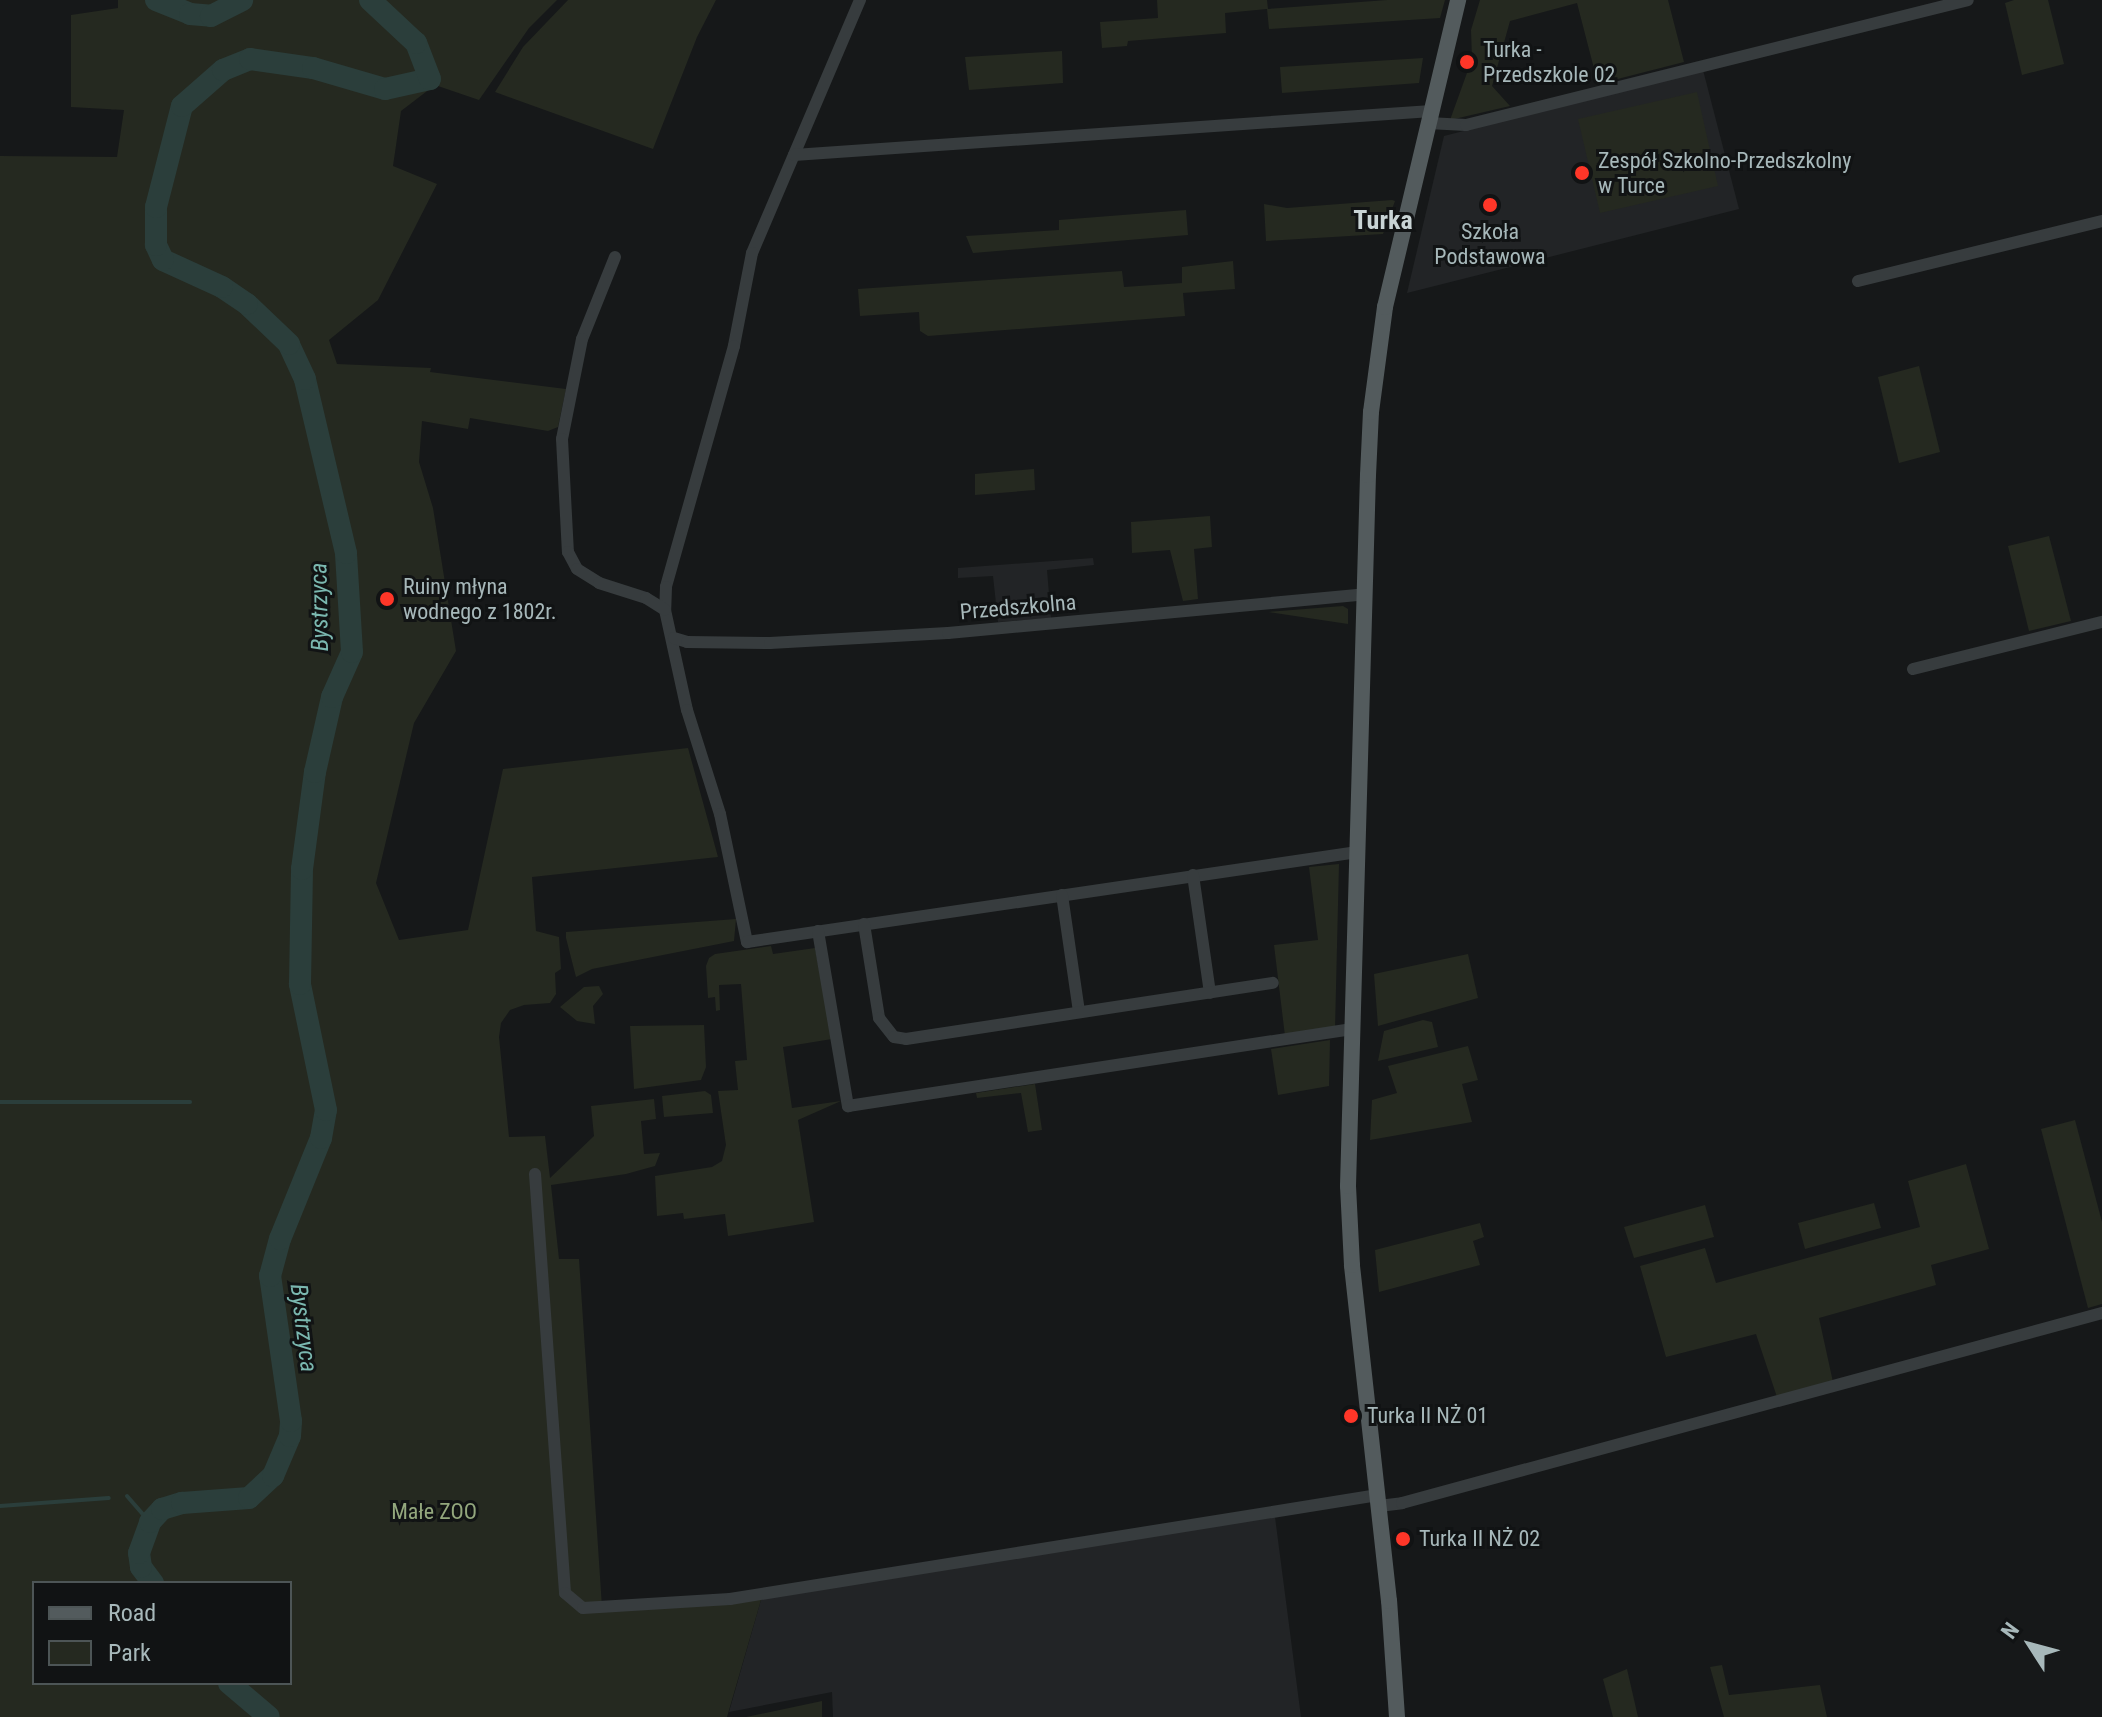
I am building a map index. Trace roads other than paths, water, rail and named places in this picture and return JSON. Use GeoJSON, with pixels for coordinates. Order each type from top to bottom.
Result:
{"type":"FeatureCollection","features":[{"type":"Feature","properties":{"kind":"main road"},"geometry":{"type":"LineString","coordinates":[[1397,1717],[1351,1248],[1348,1186],[1370,424],[1376,361],[1391,275],[1458,0]]}},
{"type":"Feature","properties":{"kind":"street"},"geometry":{"type":"LineString","coordinates":[[860,0],[748,263],[734,346],[673,554],[665,610],[674,638],[690,725],[720,814],[747,942],[1357,852]]}},
{"type":"Feature","properties":{"kind":"street"},"geometry":{"type":"LineString","coordinates":[[794,155],[1429,117],[1466,125],[1968,0]]}},
{"type":"Feature","properties":{"kind":"street"},"geometry":{"type":"LineString","coordinates":[[1858,281],[2102,221]]}},
{"type":"Feature","properties":{"kind":"street"},"geometry":{"type":"LineString","coordinates":[[615,257],[582,339],[562,439],[568,552],[577,569],[599,583],[646,598],[665,610]]}},
{"type":"Feature","properties":{"kind":"street","name":"Przedszkolna"},"geometry":{"type":"LineString","coordinates":[[674,638],[687,642],[770,643],[948,633],[1365,594]]}},
{"type":"Feature","properties":{"kind":"street"},"geometry":{"type":"LineString","coordinates":[[1913,669],[2102,622]]}},
{"type":"Feature","properties":{"kind":"street"},"geometry":{"type":"LineString","coordinates":[[1193,875],[1210,993]]}},
{"type":"Feature","properties":{"kind":"street"},"geometry":{"type":"LineString","coordinates":[[1062,895],[1079,1012]]}},
{"type":"Feature","properties":{"kind":"street"},"geometry":{"type":"LineString","coordinates":[[864,924],[879,1018],[894,1037],[906,1039],[1273,983]]}},
{"type":"Feature","properties":{"kind":"street"},"geometry":{"type":"LineString","coordinates":[[818,931],[848,1106],[1352,1029]]}},
{"type":"Feature","properties":{"kind":"street"},"geometry":{"type":"LineString","coordinates":[[535,1174],[565,1593],[583,1608],[730,1599],[1378,1500],[1402,1503],[2102,1313]]}},
{"type":"Feature","properties":{"kind":"waterway","name":"Bystrzyca"},"geometry":{"type":"LineString","coordinates":[[156,0],[190,14],[211,16],[242,0]]}},
{"type":"Feature","properties":{"kind":"waterway","name":"Bystrzyca"},"geometry":{"type":"LineString","coordinates":[[152,1581],[141,1567],[139,1553],[150,1522],[162,1509],[182,1503],[249,1498],[273,1476],[290,1436],[291,1421],[270,1276],[280,1239],[321,1138],[326,1110],[300,984],[302,869],[315,772],[332,697],[352,652],[346,553],[305,379],[289,344],[247,304],[222,287],[163,260],[156,245],[156,207],[182,106],[223,70],[250,59],[313,68],[385,89],[430,79],[416,43],[370,0]]}},
{"type":"Feature","properties":{"kind":"waterway"},"geometry":{"type":"LineString","coordinates":[[0,1102],[190,1102]]}},
{"type":"Feature","properties":{"kind":"waterway"},"geometry":{"type":"LineString","coordinates":[[127,1496],[150,1522]]}},
{"type":"Feature","properties":{"kind":"waterway"},"geometry":{"type":"LineString","coordinates":[[0,1506],[109,1498]]}},
{"type":"Feature","properties":{"kind":"waterway","name":"Bystrzyca"},"geometry":{"type":"LineString","coordinates":[[231,1685],[269,1717]]}},
{"type":"Feature","properties":{"kind":"place","name":"Turka - Przedszkole 02"},"geometry":{"type":"Point","coordinates":[1467,62]}},
{"type":"Feature","properties":{"kind":"place","name":"Zespół Szkolno-Przedszkolny w Turce"},"geometry":{"type":"Point","coordinates":[1582,173]}},
{"type":"Feature","properties":{"kind":"place","name":"Szkoła Podstawowa"},"geometry":{"type":"Point","coordinates":[1490,205]}},
{"type":"Feature","properties":{"kind":"place","name":"Ruiny młyna wodnego z 1802r."},"geometry":{"type":"Point","coordinates":[387,599]}},
{"type":"Feature","properties":{"kind":"place","name":"Turka II NŻ 01"},"geometry":{"type":"Point","coordinates":[1351,1416]}},
{"type":"Feature","properties":{"kind":"place","name":"Turka II NŻ 02"},"geometry":{"type":"Point","coordinates":[1403,1539]}},
{"type":"Feature","properties":{"kind":"district","name":"Turka"},"geometry":{"type":"Point","coordinates":[1383,221]}},
{"type":"Feature","properties":{"kind":"park label","name":"Małe ZOO"},"geometry":{"type":"Point","coordinates":[434,1512]}}]}
